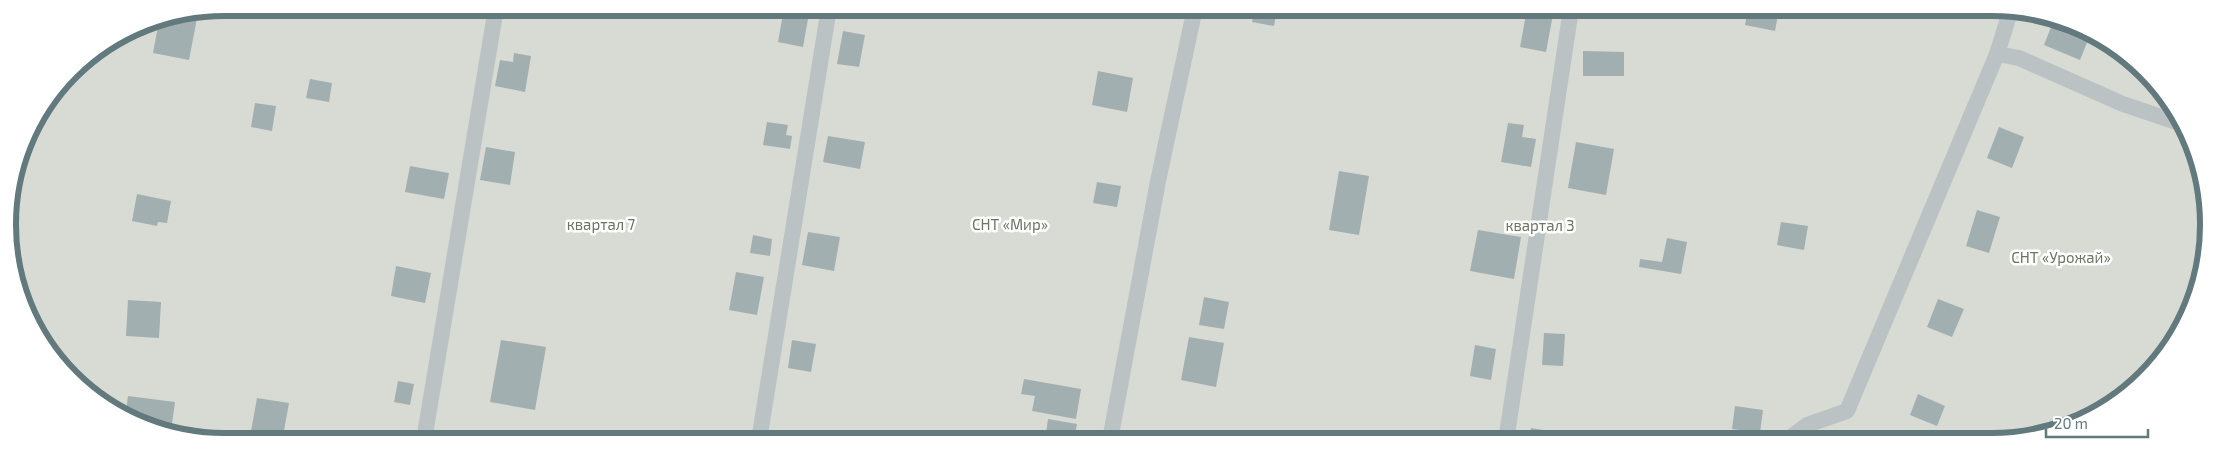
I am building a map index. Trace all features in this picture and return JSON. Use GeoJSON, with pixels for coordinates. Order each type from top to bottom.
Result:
{"type":"FeatureCollection","features":[{"type":"Feature","properties":{"kind":"lane"},"geometry":{"type":"LineString","coordinates":[[425,433],[495,16]]}},
{"type":"Feature","properties":{"kind":"lane"},"geometry":{"type":"LineString","coordinates":[[760,433],[828,16]]}},
{"type":"Feature","properties":{"kind":"lane"},"geometry":{"type":"LineString","coordinates":[[1111,433],[1158,181],[1193,16]]}},
{"type":"Feature","properties":{"kind":"lane"},"geometry":{"type":"LineString","coordinates":[[1507,433],[1570,16]]}},
{"type":"Feature","properties":{"kind":"lane"},"geometry":{"type":"LineString","coordinates":[[1796,433],[1807,424],[1848,411],[1997,54],[2008,17]]}},
{"type":"Feature","properties":{"kind":"lane"},"geometry":{"type":"LineString","coordinates":[[1997,54],[2019,58],[2123,104],[2172,121]]}},
{"type":"Feature","properties":{"kind":"green space","name":"СНТ «Мир»"},"geometry":{"type":"Polygon","coordinates":[[[1992,16],[2019,18],[2058,27],[2096,44],[2129,68],[2157,98],[2178,132],[2193,171],[2198,197],[2200,224],[2198,252],[2189,291],[2178,317],[2165,340],[2139,372],[2107,398],[2084,411],[2045,426],[2019,431],[1992,433],[224,433],[197,431],[158,422],[120,405],[87,381],[68,362],[44,329],[27,291],[20,265],[16,224],[20,184],[32,145],[51,109],[77,77],[109,51],[145,32],[184,20],[211,17],[1992,16]]]}},
{"type":"Feature","properties":{"kind":"building"},"geometry":{"type":"Polygon","coordinates":[[[783,16],[799,16],[808,19],[803,47],[778,42],[783,16]]]}},
{"type":"Feature","properties":{"kind":"building"},"geometry":{"type":"Polygon","coordinates":[[[1253,16],[1276,16],[1274,26],[1252,22],[1253,16]]]}},
{"type":"Feature","properties":{"kind":"building"},"geometry":{"type":"Polygon","coordinates":[[[1526,16],[1553,16],[1546,52],[1520,47],[1526,16]]]}},
{"type":"Feature","properties":{"kind":"building"},"geometry":{"type":"Polygon","coordinates":[[[1747,16],[1778,16],[1775,31],[1745,25],[1747,16]]]}},
{"type":"Feature","properties":{"kind":"building"},"geometry":{"type":"Polygon","coordinates":[[[197,18],[189,60],[153,53],[158,27],[197,18]]]}},
{"type":"Feature","properties":{"kind":"building"},"geometry":{"type":"Polygon","coordinates":[[[2052,25],[2088,40],[2080,60],[2044,45],[2052,25]]]}},
{"type":"Feature","properties":{"kind":"building"},"geometry":{"type":"Polygon","coordinates":[[[843,31],[865,35],[859,67],[837,64],[843,31]]]}},
{"type":"Feature","properties":{"kind":"building"},"geometry":{"type":"Polygon","coordinates":[[[1583,51],[1624,52],[1624,76],[1583,76],[1583,51]]]}},
{"type":"Feature","properties":{"kind":"building"},"geometry":{"type":"Polygon","coordinates":[[[514,53],[531,56],[525,92],[495,86],[500,60],[513,62],[514,53]]]}},
{"type":"Feature","properties":{"kind":"building"},"geometry":{"type":"Polygon","coordinates":[[[1098,71],[1133,78],[1127,112],[1092,105],[1098,71]]]}},
{"type":"Feature","properties":{"kind":"building"},"geometry":{"type":"Polygon","coordinates":[[[310,79],[332,83],[329,102],[306,98],[310,79]]]}},
{"type":"Feature","properties":{"kind":"building"},"geometry":{"type":"Polygon","coordinates":[[[255,103],[276,106],[272,131],[251,127],[255,103]]]}},
{"type":"Feature","properties":{"kind":"building"},"geometry":{"type":"Polygon","coordinates":[[[767,122],[788,125],[786,135],[792,136],[790,149],[763,145],[767,122]]]}},
{"type":"Feature","properties":{"kind":"building"},"geometry":{"type":"Polygon","coordinates":[[[1508,123],[1524,125],[1522,137],[1536,139],[1531,167],[1501,162],[1508,123]]]}},
{"type":"Feature","properties":{"kind":"building"},"geometry":{"type":"Polygon","coordinates":[[[1999,127],[2024,137],[2012,168],[1987,158],[1999,127]]]}},
{"type":"Feature","properties":{"kind":"building"},"geometry":{"type":"Polygon","coordinates":[[[828,136],[865,142],[860,169],[823,162],[828,136]]]}},
{"type":"Feature","properties":{"kind":"building"},"geometry":{"type":"Polygon","coordinates":[[[1576,142],[1614,149],[1606,195],[1568,188],[1576,142]]]}},
{"type":"Feature","properties":{"kind":"building"},"geometry":{"type":"Polygon","coordinates":[[[486,147],[515,152],[510,185],[480,180],[486,147]]]}},
{"type":"Feature","properties":{"kind":"building"},"geometry":{"type":"Polygon","coordinates":[[[410,166],[449,173],[444,199],[405,192],[410,166]]]}},
{"type":"Feature","properties":{"kind":"building"},"geometry":{"type":"Polygon","coordinates":[[[1339,171],[1369,176],[1359,235],[1329,230],[1339,171]]]}},
{"type":"Feature","properties":{"kind":"building"},"geometry":{"type":"Polygon","coordinates":[[[1097,182],[1121,186],[1117,207],[1093,203],[1097,182]]]}},
{"type":"Feature","properties":{"kind":"building"},"geometry":{"type":"Polygon","coordinates":[[[137,194],[171,201],[167,223],[158,222],[157,226],[132,221],[137,194]]]}},
{"type":"Feature","properties":{"kind":"building"},"geometry":{"type":"Polygon","coordinates":[[[1977,210],[2000,217],[1989,253],[1966,246],[1977,210]]]}},
{"type":"Feature","properties":{"kind":"building"},"geometry":{"type":"Polygon","coordinates":[[[1781,222],[1808,226],[1804,250],[1777,245],[1781,222]]]}},
{"type":"Feature","properties":{"kind":"building"},"geometry":{"type":"Polygon","coordinates":[[[1478,230],[1521,237],[1514,279],[1470,271],[1478,230]]]}},
{"type":"Feature","properties":{"kind":"building"},"geometry":{"type":"Polygon","coordinates":[[[808,232],[840,237],[834,271],[802,265],[808,232]]]}},
{"type":"Feature","properties":{"kind":"building"},"geometry":{"type":"Polygon","coordinates":[[[753,235],[772,239],[770,256],[750,253],[753,235]]]}},
{"type":"Feature","properties":{"kind":"building"},"geometry":{"type":"Polygon","coordinates":[[[1667,238],[1687,242],[1681,274],[1639,267],[1640,259],[1662,262],[1667,238]]]}},
{"type":"Feature","properties":{"kind":"building"},"geometry":{"type":"Polygon","coordinates":[[[396,266],[431,273],[425,303],[391,296],[396,266]]]}},
{"type":"Feature","properties":{"kind":"building"},"geometry":{"type":"Polygon","coordinates":[[[736,272],[764,277],[757,315],[729,310],[736,272]]]}},
{"type":"Feature","properties":{"kind":"building"},"geometry":{"type":"Polygon","coordinates":[[[1204,297],[1229,302],[1224,329],[1199,325],[1204,297]]]}},
{"type":"Feature","properties":{"kind":"building"},"geometry":{"type":"Polygon","coordinates":[[[1938,299],[1964,309],[1952,337],[1927,327],[1938,299]]]}},
{"type":"Feature","properties":{"kind":"building"},"geometry":{"type":"Polygon","coordinates":[[[128,300],[161,302],[159,338],[126,336],[128,300]]]}},
{"type":"Feature","properties":{"kind":"building"},"geometry":{"type":"Polygon","coordinates":[[[1544,333],[1565,334],[1563,366],[1542,365],[1544,333]]]}},
{"type":"Feature","properties":{"kind":"building"},"geometry":{"type":"Polygon","coordinates":[[[1189,337],[1224,343],[1216,387],[1181,380],[1189,337]]]}},
{"type":"Feature","properties":{"kind":"building"},"geometry":{"type":"Polygon","coordinates":[[[501,340],[546,347],[535,410],[490,402],[501,340]]]}},
{"type":"Feature","properties":{"kind":"building"},"geometry":{"type":"Polygon","coordinates":[[[792,340],[816,344],[811,372],[788,368],[792,340]]]}},
{"type":"Feature","properties":{"kind":"building"},"geometry":{"type":"Polygon","coordinates":[[[1475,345],[1496,349],[1491,380],[1470,376],[1475,345]]]}},
{"type":"Feature","properties":{"kind":"building"},"geometry":{"type":"Polygon","coordinates":[[[1024,379],[1081,389],[1076,419],[1032,411],[1035,396],[1021,394],[1024,379]]]}},
{"type":"Feature","properties":{"kind":"building"},"geometry":{"type":"Polygon","coordinates":[[[398,381],[414,384],[410,405],[394,402],[398,381]]]}},
{"type":"Feature","properties":{"kind":"building"},"geometry":{"type":"Polygon","coordinates":[[[1918,394],[1945,406],[1937,426],[1910,415],[1918,394]]]}},
{"type":"Feature","properties":{"kind":"building"},"geometry":{"type":"Polygon","coordinates":[[[128,396],[175,402],[172,426],[126,408],[128,396]]]}},
{"type":"Feature","properties":{"kind":"building"},"geometry":{"type":"Polygon","coordinates":[[[257,398],[289,403],[284,433],[251,431],[257,398]]]}},
{"type":"Feature","properties":{"kind":"building"},"geometry":{"type":"Polygon","coordinates":[[[1735,406],[1763,410],[1760,433],[1732,429],[1735,406]]]}},
{"type":"Feature","properties":{"kind":"building"},"geometry":{"type":"Polygon","coordinates":[[[1048,419],[1077,424],[1075,433],[1046,433],[1048,419]]]}},
{"type":"Feature","properties":{"kind":"building"},"geometry":{"type":"Polygon","coordinates":[[[1531,428],[1560,433],[1530,433],[1531,428]]]}},
{"type":"Feature","properties":{"kind":"park label","name":"квартал 7"},"geometry":{"type":"Point","coordinates":[601,224]}},
{"type":"Feature","properties":{"kind":"park label","name":"квартал 3"},"geometry":{"type":"Point","coordinates":[1540,225]}},
{"type":"Feature","properties":{"kind":"park label","name":"СНТ «Урожай»"},"geometry":{"type":"Point","coordinates":[2061,257]}}]}
